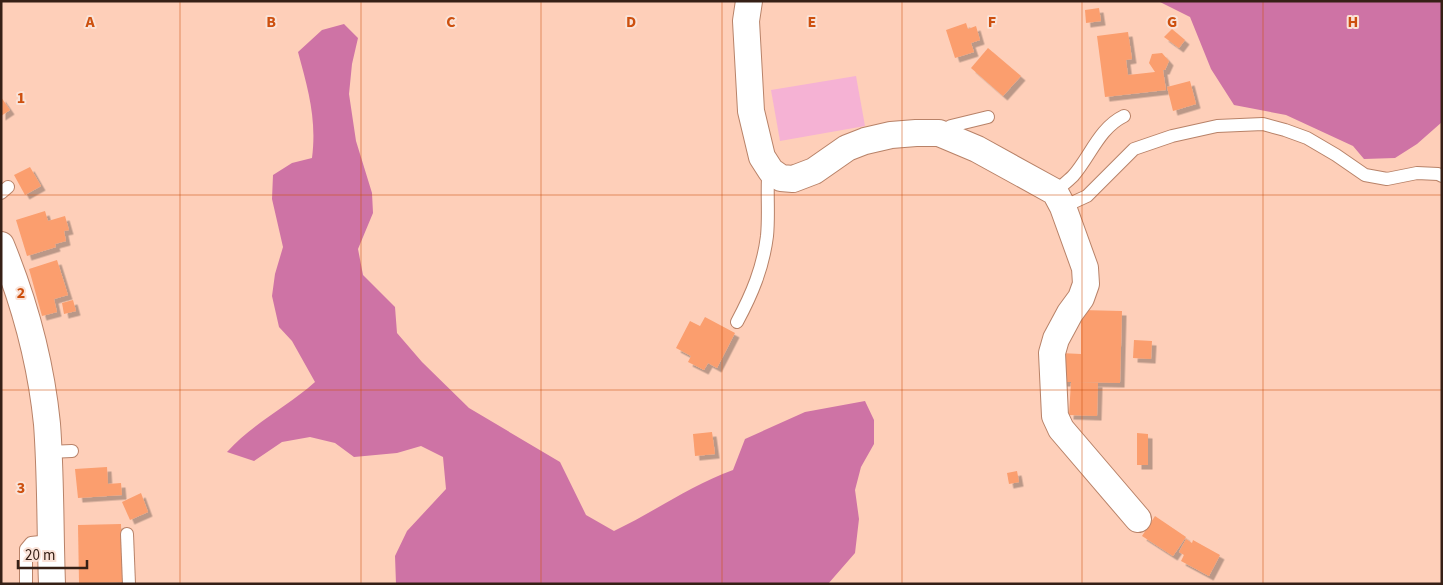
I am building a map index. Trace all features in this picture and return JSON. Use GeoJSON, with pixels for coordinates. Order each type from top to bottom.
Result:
{"type":"FeatureCollection","features":[{"type":"Feature","properties":{"kind":"street"},"geometry":{"type":"LineString","coordinates":[[749,1],[746,21],[751,111],[762,157],[771,171],[781,178],[793,179],[814,171],[847,148],[865,140],[908,134],[939,133],[977,149],[1059,200],[1085,268],[1086,284],[1081,298],[1070,313],[1056,339],[1052,354],[1055,416],[1061,429],[1138,519]]}},
{"type":"Feature","properties":{"kind":"street"},"geometry":{"type":"LineString","coordinates":[[1,245],[14,277],[42,390],[60,452],[50,541],[52,584]]}},
{"type":"Feature","properties":{"kind":"lane"},"geometry":{"type":"LineString","coordinates":[[1059,200],[1097,141],[1115,121],[1124,116]]}},
{"type":"Feature","properties":{"kind":"lane"},"geometry":{"type":"LineString","coordinates":[[939,133],[950,126],[988,117]]}},
{"type":"Feature","properties":{"kind":"lane"},"geometry":{"type":"LineString","coordinates":[[1059,200],[1087,196],[1134,149],[1172,136],[1217,126],[1263,124],[1285,130],[1307,138],[1365,175],[1387,179],[1417,173],[1438,174],[1442,176]]}},
{"type":"Feature","properties":{"kind":"lane"},"geometry":{"type":"LineString","coordinates":[[738,322],[752,295],[760,270],[767,236],[768,178],[771,171]]}},
{"type":"Feature","properties":{"kind":"lane"},"geometry":{"type":"LineString","coordinates":[[127,534],[128,584]]}},
{"type":"Feature","properties":{"kind":"lane"},"geometry":{"type":"LineString","coordinates":[[26,584],[26,549],[31,542],[50,541]]}},
{"type":"Feature","properties":{"kind":"shaded area"},"geometry":{"type":"Polygon","coordinates":[[[1158,1],[1442,1],[1442,122],[1417,144],[1395,158],[1364,159],[1353,146],[1286,115],[1234,105],[1211,69],[1190,17],[1158,1]]]}},
{"type":"Feature","properties":{"kind":"shaded area"},"geometry":{"type":"Polygon","coordinates":[[[344,24],[358,38],[352,64],[349,94],[356,141],[372,193],[373,213],[358,249],[363,275],[395,307],[397,333],[422,362],[469,408],[560,462],[586,515],[614,531],[702,483],[733,470],[745,439],[805,412],[865,401],[874,420],[874,444],[861,467],[855,490],[859,519],[855,553],[828,584],[396,584],[395,556],[407,531],[446,489],[443,457],[421,446],[397,453],[354,457],[335,443],[310,437],[282,442],[254,461],[227,452],[258,424],[315,382],[292,341],[279,327],[272,296],[275,274],[283,247],[272,199],[273,175],[292,163],[312,158],[312,117],[298,52],[322,30],[344,24]]]}},
{"type":"Feature","properties":{"kind":"shaded area"},"geometry":{"type":"Polygon","coordinates":[[[856,76],[865,126],[780,141],[771,90],[856,76]]]}},
{"type":"Feature","properties":{"kind":"building"},"geometry":{"type":"Polygon","coordinates":[[[1099,8],[1101,21],[1086,23],[1085,10],[1099,8]]]}},
{"type":"Feature","properties":{"kind":"building"},"geometry":{"type":"Polygon","coordinates":[[[966,23],[968,29],[976,26],[980,40],[971,43],[974,52],[955,58],[946,30],[966,23]]]}},
{"type":"Feature","properties":{"kind":"building"},"geometry":{"type":"Polygon","coordinates":[[[1172,29],[1185,40],[1179,48],[1164,37],[1172,29]]]}},
{"type":"Feature","properties":{"kind":"building"},"geometry":{"type":"Polygon","coordinates":[[[1128,32],[1132,59],[1126,60],[1128,75],[1155,72],[1149,63],[1152,54],[1162,53],[1169,61],[1165,70],[1163,70],[1166,90],[1105,97],[1097,36],[1128,32]]]}},
{"type":"Feature","properties":{"kind":"building"},"geometry":{"type":"Polygon","coordinates":[[[988,48],[1021,76],[1003,96],[971,68],[988,48]]]}},
{"type":"Feature","properties":{"kind":"building"},"geometry":{"type":"Polygon","coordinates":[[[1190,81],[1196,104],[1173,111],[1167,87],[1190,81]]]}},
{"type":"Feature","properties":{"kind":"building"},"geometry":{"type":"Polygon","coordinates":[[[1,97],[10,110],[1,116],[1,97]]]}},
{"type":"Feature","properties":{"kind":"building"},"geometry":{"type":"Polygon","coordinates":[[[30,167],[41,186],[25,195],[14,175],[30,167]]]}},
{"type":"Feature","properties":{"kind":"building"},"geometry":{"type":"Polygon","coordinates":[[[45,211],[48,221],[65,216],[69,230],[64,231],[66,241],[55,244],[56,247],[27,256],[16,220],[45,211]]]}},
{"type":"Feature","properties":{"kind":"building"},"geometry":{"type":"Polygon","coordinates":[[[57,260],[68,295],[54,299],[57,312],[42,316],[29,269],[57,260]]]}},
{"type":"Feature","properties":{"kind":"building"},"geometry":{"type":"Polygon","coordinates":[[[73,300],[76,311],[64,314],[62,303],[73,300]]]}},
{"type":"Feature","properties":{"kind":"building"},"geometry":{"type":"Polygon","coordinates":[[[1081,310],[1122,311],[1120,383],[1074,382],[1098,383],[1097,416],[1069,415],[1071,382],[1059,382],[1060,353],[1081,354],[1081,310]]]}},
{"type":"Feature","properties":{"kind":"building"},"geometry":{"type":"Polygon","coordinates":[[[705,317],[735,333],[717,368],[708,363],[704,370],[688,362],[691,356],[676,348],[690,321],[700,326],[705,317]]]}},
{"type":"Feature","properties":{"kind":"building"},"geometry":{"type":"Polygon","coordinates":[[[1134,340],[1152,341],[1151,359],[1133,358],[1134,340]]]}},
{"type":"Feature","properties":{"kind":"building"},"geometry":{"type":"Polygon","coordinates":[[[712,432],[715,454],[695,456],[693,434],[712,432]]]}},
{"type":"Feature","properties":{"kind":"building"},"geometry":{"type":"Polygon","coordinates":[[[1137,433],[1148,434],[1148,465],[1137,465],[1137,433]]]}},
{"type":"Feature","properties":{"kind":"building"},"geometry":{"type":"Polygon","coordinates":[[[107,467],[108,484],[121,483],[122,495],[78,498],[75,469],[107,467]]]}},
{"type":"Feature","properties":{"kind":"building"},"geometry":{"type":"Polygon","coordinates":[[[1017,471],[1019,482],[1009,484],[1007,473],[1017,471]]]}},
{"type":"Feature","properties":{"kind":"building"},"geometry":{"type":"Polygon","coordinates":[[[141,493],[148,512],[130,520],[122,502],[141,493]]]}},
{"type":"Feature","properties":{"kind":"building"},"geometry":{"type":"Polygon","coordinates":[[[1155,516],[1186,537],[1173,556],[1142,536],[1155,516]]]}},
{"type":"Feature","properties":{"kind":"building"},"geometry":{"type":"Polygon","coordinates":[[[121,524],[122,582],[79,583],[78,525],[121,524]]]}},
{"type":"Feature","properties":{"kind":"building"},"geometry":{"type":"Polygon","coordinates":[[[1186,539],[1192,543],[1193,540],[1220,555],[1209,576],[1181,561],[1184,555],[1179,552],[1186,539]]]}}]}
